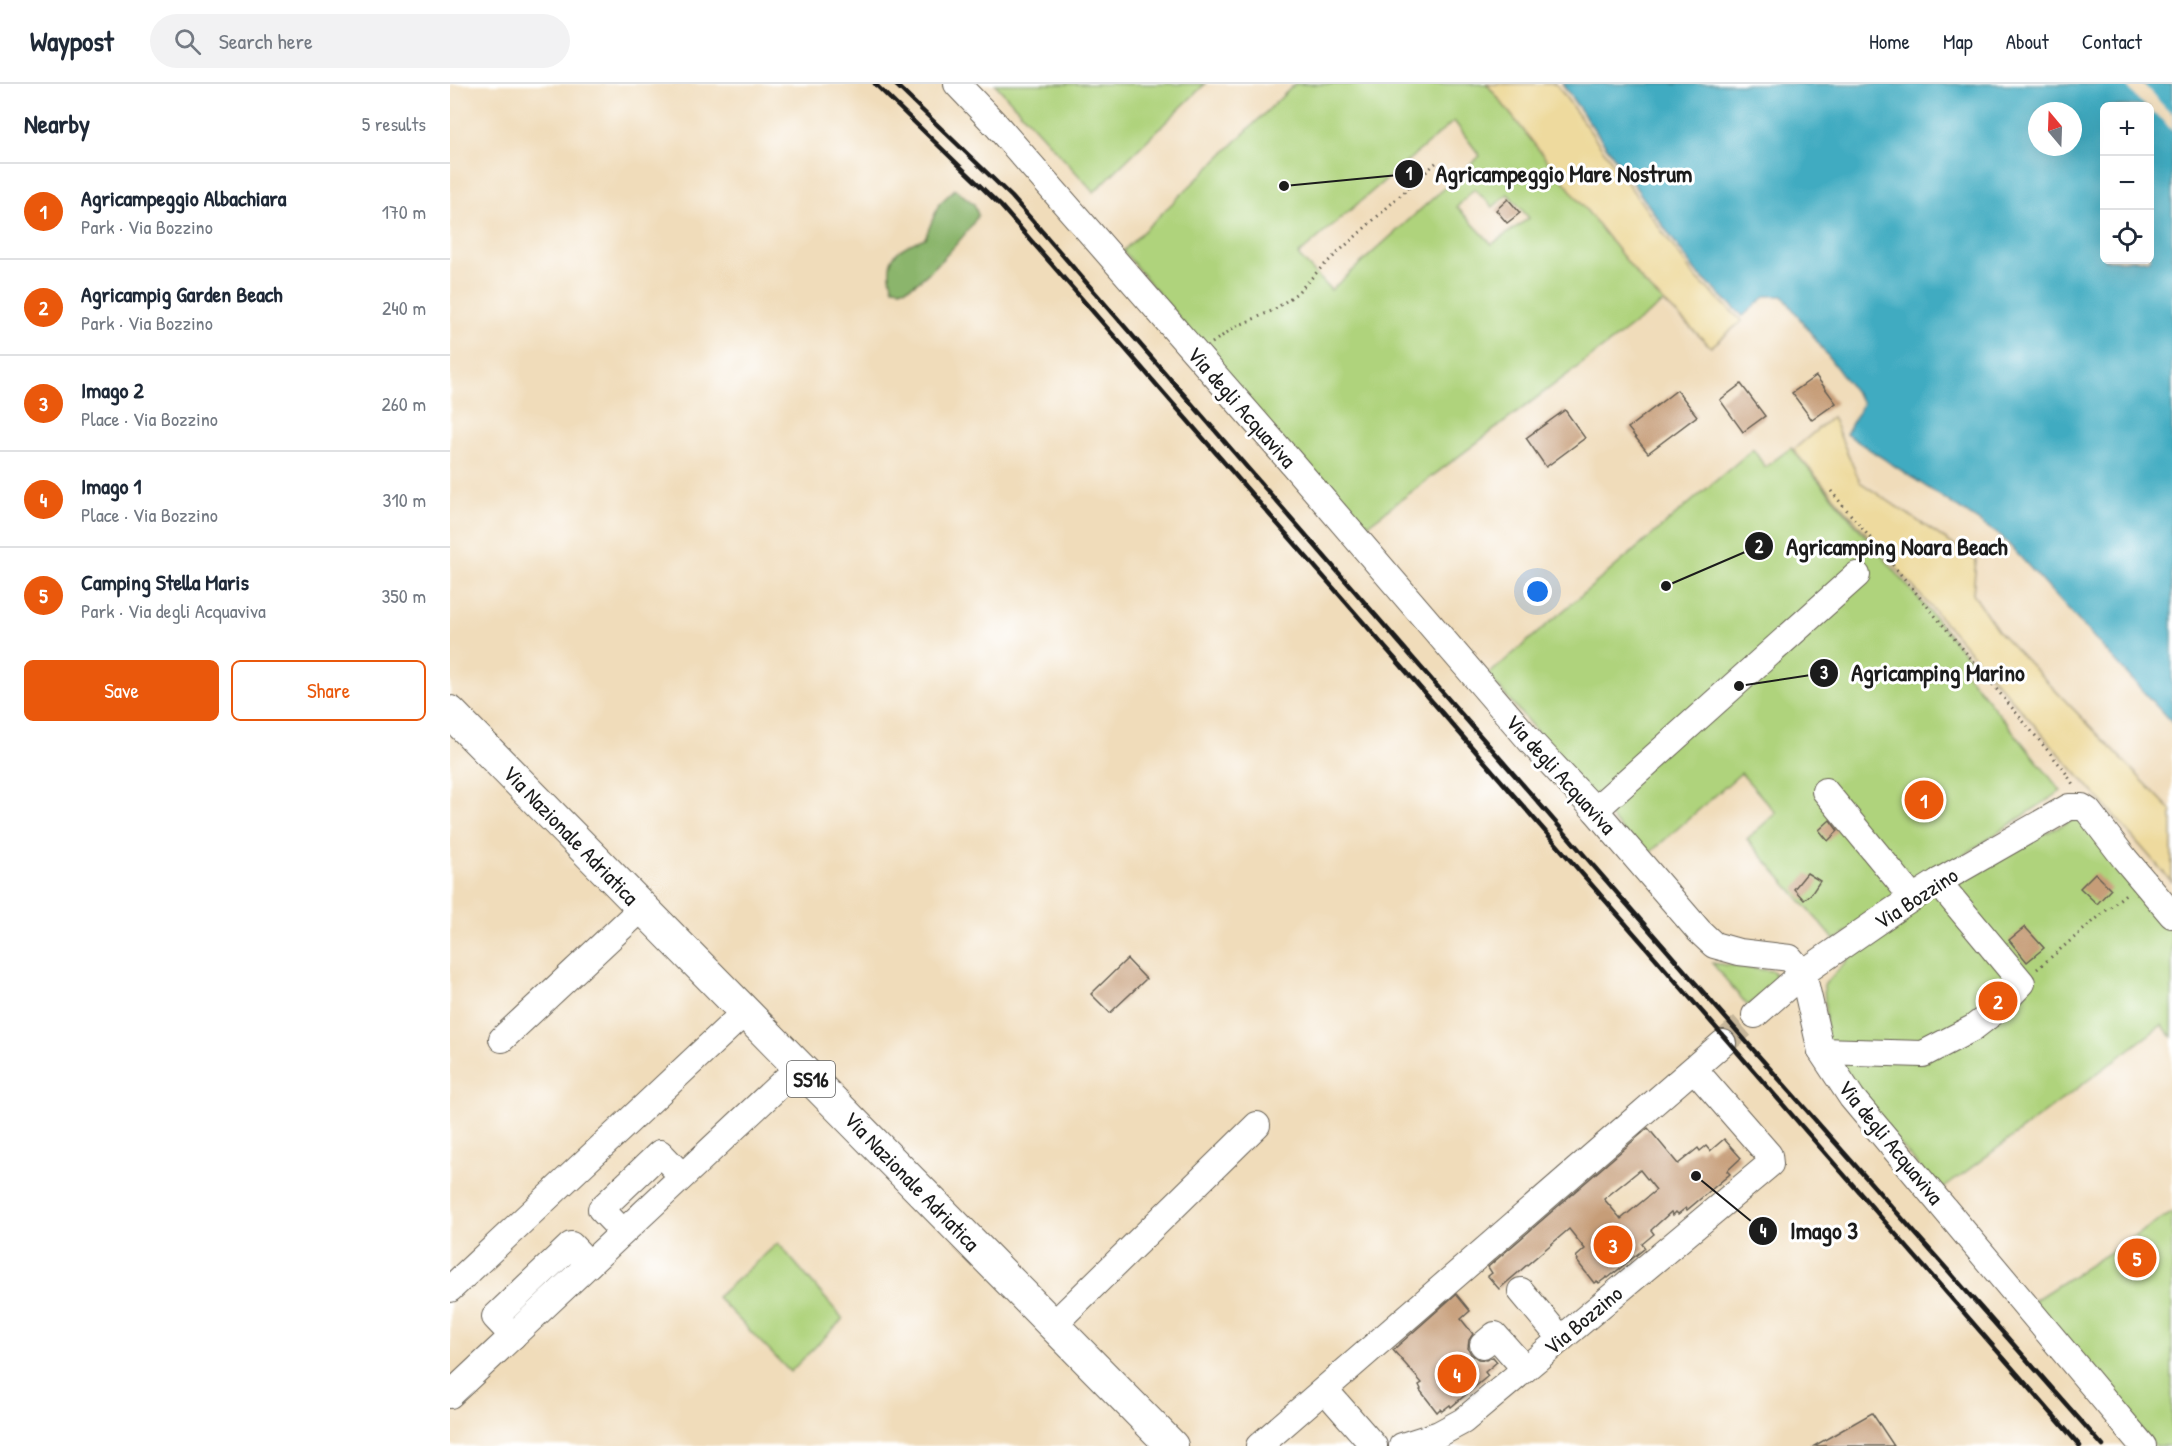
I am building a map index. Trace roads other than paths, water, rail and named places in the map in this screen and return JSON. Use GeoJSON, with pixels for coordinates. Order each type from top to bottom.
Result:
{"type":"FeatureCollection","features":[{"type":"Feature","properties":{"kind":"main road","name":"Via Nazionale Adriatica"},"geometry":{"type":"LineString","coordinates":[[450,712],[1172,1446]]}},
{"type":"Feature","properties":{"kind":"street","name":"Via degli Acquaviva"},"geometry":{"type":"LineString","coordinates":[[957,84],[997,126],[1532,743],[1595,810],[1699,932],[1714,945],[1739,952],[1790,958],[1803,973],[1821,1051],[1852,1098],[2143,1446]]}},
{"type":"Feature","properties":{"kind":"street"},"geometry":{"type":"LineString","coordinates":[[1595,810],[1857,575]]}},
{"type":"Feature","properties":{"kind":"street"},"geometry":{"type":"LineString","coordinates":[[1825,791],[1913,898]]}},
{"type":"Feature","properties":{"kind":"street","name":"Via Bozzino"},"geometry":{"type":"LineString","coordinates":[[1755,1015],[1803,973],[1913,898],[2062,809],[2083,809],[2172,915]]}},
{"type":"Feature","properties":{"kind":"street"},"geometry":{"type":"LineString","coordinates":[[1821,1051],[1923,1054],[1973,1028],[1995,1011],[2022,982],[1938,882]]}},
{"type":"Feature","properties":{"kind":"street"},"geometry":{"type":"LineString","coordinates":[[502,1039],[642,908]]}},
{"type":"Feature","properties":{"kind":"street"},"geometry":{"type":"LineString","coordinates":[[450,1289],[746,1012]]}},
{"type":"Feature","properties":{"kind":"street"},"geometry":{"type":"LineString","coordinates":[[1259,1446],[1722,1043]]}},
{"type":"Feature","properties":{"kind":"street"},"geometry":{"type":"LineString","coordinates":[[450,1395],[799,1067]]}},
{"type":"Feature","properties":{"kind":"street","name":"Via Bozzino"},"geometry":{"type":"LineString","coordinates":[[1402,1446],[1439,1434],[1463,1421],[1770,1164],[1769,1155],[1694,1069]]}},
{"type":"Feature","properties":{"kind":"street"},"geometry":{"type":"LineString","coordinates":[[1053,1325],[1257,1125]]}},
{"type":"Feature","properties":{"kind":"street"},"geometry":{"type":"LineString","coordinates":[[1521,1291],[1561,1339]]}},
{"type":"Feature","properties":{"kind":"street"},"geometry":{"type":"LineString","coordinates":[[1483,1345],[1495,1335],[1525,1369]]}},
{"type":"Feature","properties":{"kind":"street"},"geometry":{"type":"LineString","coordinates":[[1325,1390],[1374,1446]]}},
{"type":"Feature","properties":{"kind":"water"},"geometry":{"type":"Polygon","coordinates":[[[1562,84],[2172,84],[2172,723],[2001,536],[1846,434],[1863,403],[1783,296],[1766,296],[1743,316],[1696,272],[1562,84]]]}},
{"type":"Feature","properties":{"kind":"tunnel"},"geometry":{"type":"LineString","coordinates":[[1723,1043],[1755,1015]]}},
{"type":"Feature","properties":{"kind":"railway"},"geometry":{"type":"LineString","coordinates":[[875,84],[1001,206],[2080,1446]]}},
{"type":"Feature","properties":{"kind":"railway"},"geometry":{"type":"LineString","coordinates":[[895,84],[1012,197],[1757,1054],[2103,1446]]}},
{"type":"Feature","properties":{"kind":"place","name":"Agricampeggio Mare Nostrum"},"geometry":{"type":"Point","coordinates":[1284,186]}},
{"type":"Feature","properties":{"kind":"place","name":"Agricamping Noara Beach"},"geometry":{"type":"Point","coordinates":[1666,586]}},
{"type":"Feature","properties":{"kind":"place","name":"Agricamping Marino"},"geometry":{"type":"Point","coordinates":[1739,686]}},
{"type":"Feature","properties":{"kind":"place","name":"Agricampeggio Albachiara"},"geometry":{"type":"Point","coordinates":[1924,800]}},
{"type":"Feature","properties":{"kind":"place","name":"Agricampig Garden Beach"},"geometry":{"type":"Point","coordinates":[1998,1001]}},
{"type":"Feature","properties":{"kind":"place","name":"Imago 3"},"geometry":{"type":"Point","coordinates":[1696,1176]}},
{"type":"Feature","properties":{"kind":"place","name":"Imago 2"},"geometry":{"type":"Point","coordinates":[1613,1245]}},
{"type":"Feature","properties":{"kind":"place","name":"Camping Stella Maris"},"geometry":{"type":"Point","coordinates":[2137,1258]}},
{"type":"Feature","properties":{"kind":"place","name":"Imago 1"},"geometry":{"type":"Point","coordinates":[1457,1374]}}]}
